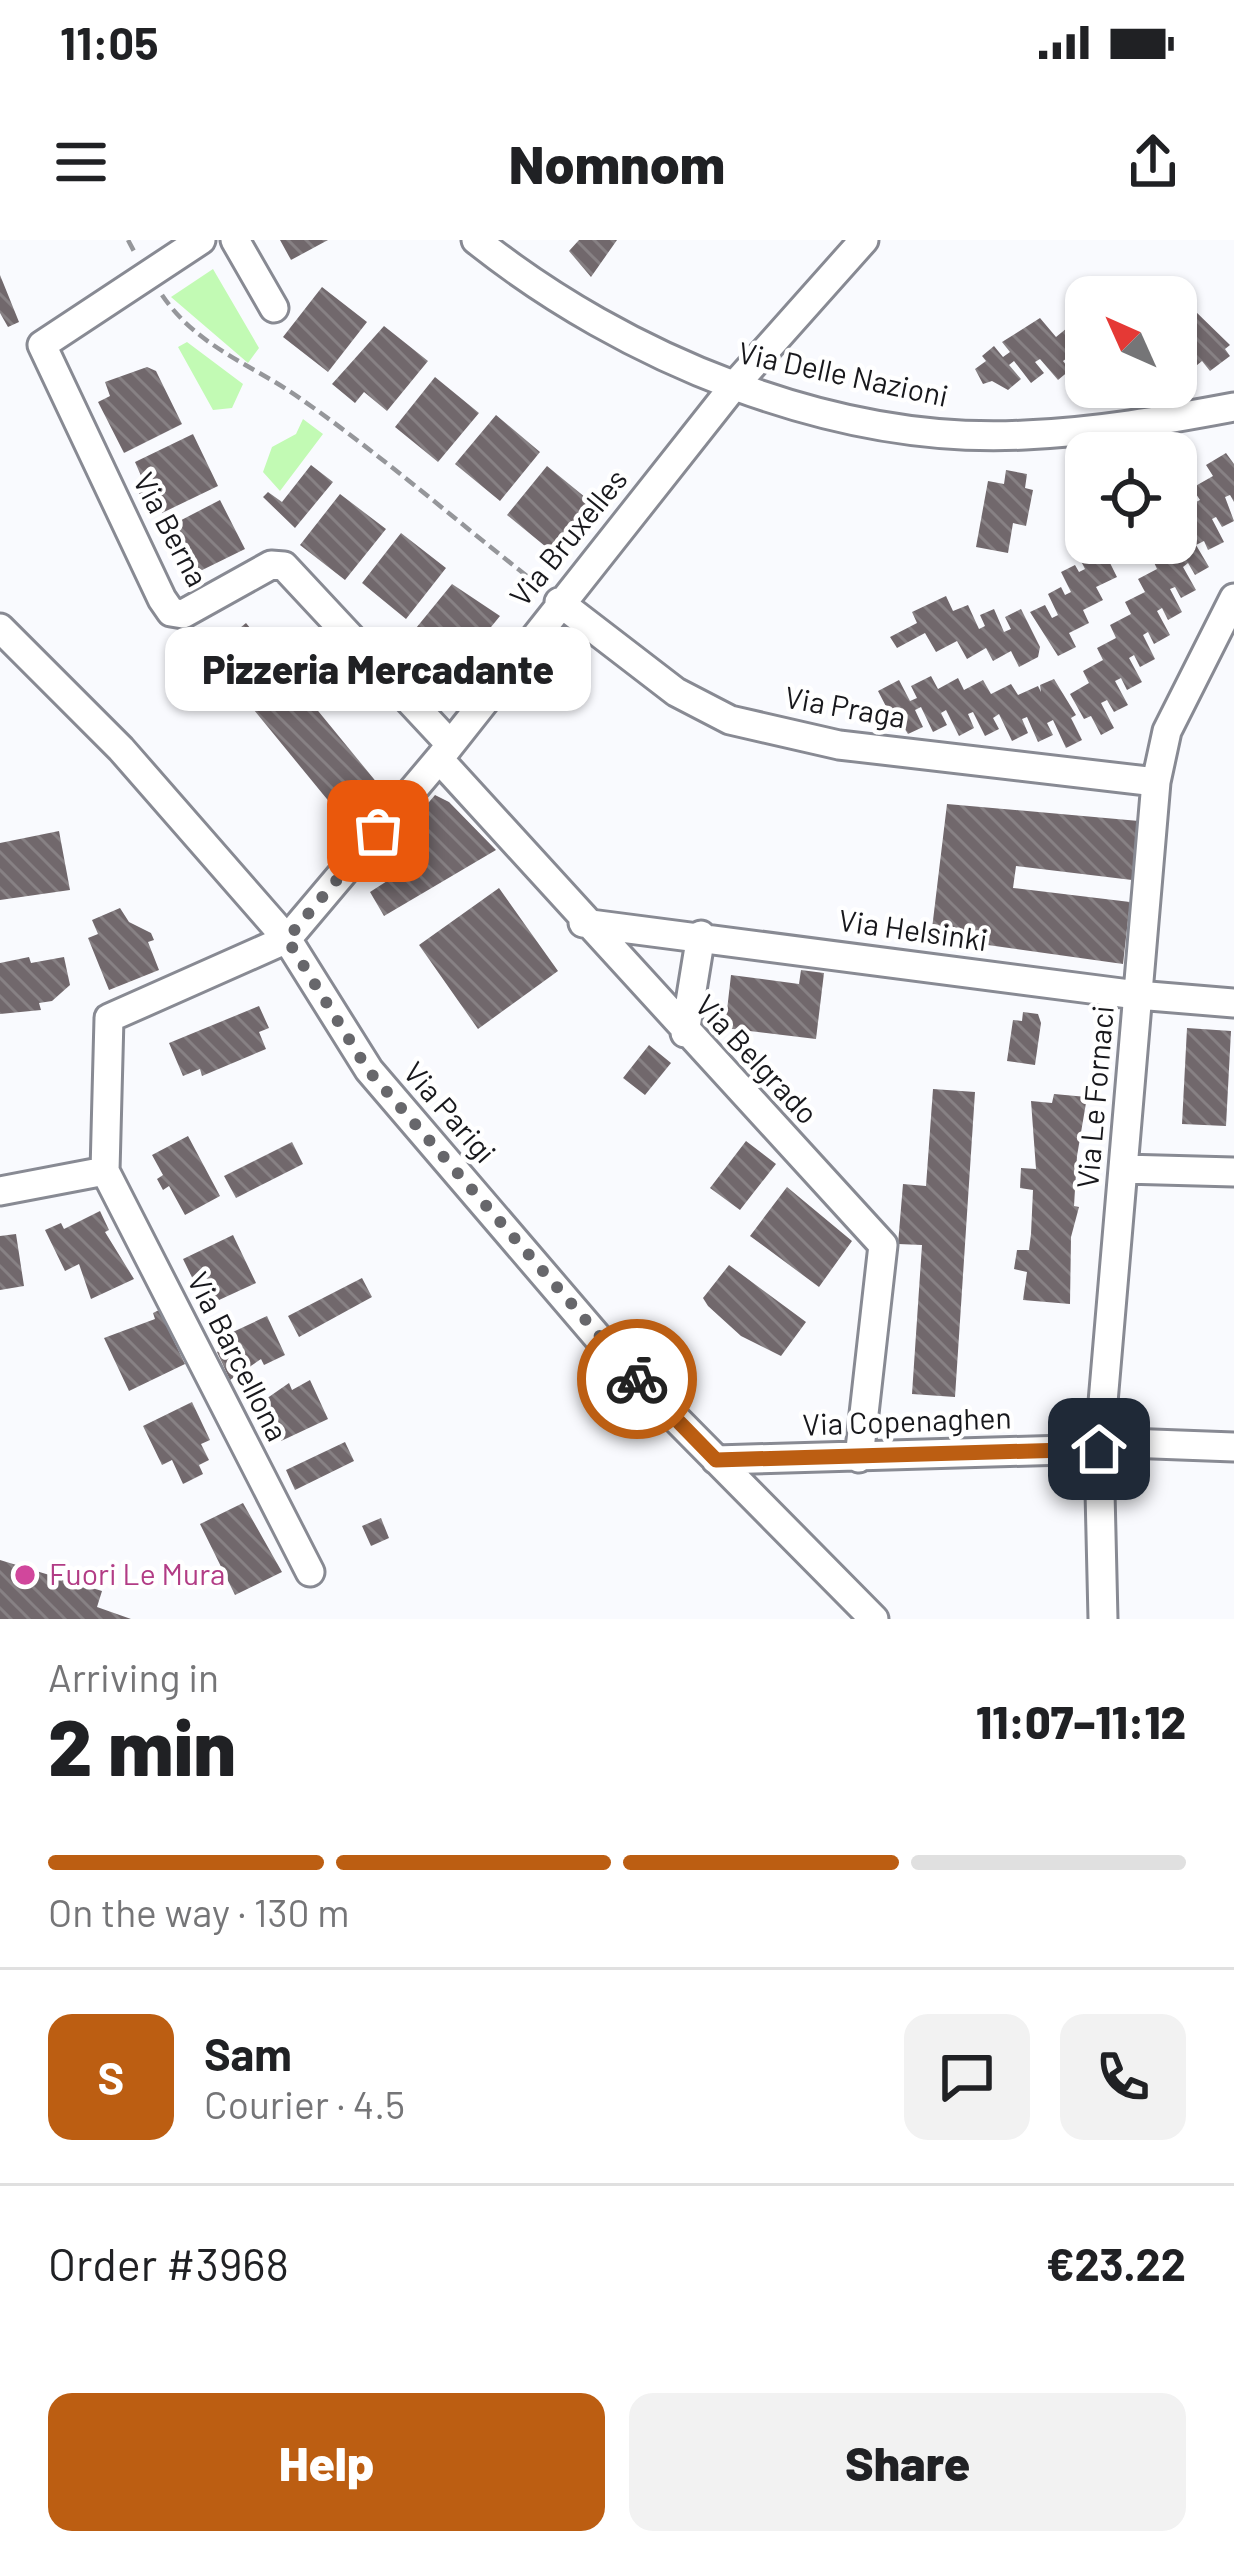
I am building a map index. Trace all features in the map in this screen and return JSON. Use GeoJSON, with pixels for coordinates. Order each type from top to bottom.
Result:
{"type":"FeatureCollection","features":[{"type":"Feature","properties":{"kind":"street"},"geometry":{"type":"LineString","coordinates":[[148,275],[201,240]]}},
{"type":"Feature","properties":{"kind":"street"},"geometry":{"type":"LineString","coordinates":[[235,240],[274,308]]}},
{"type":"Feature","properties":{"kind":"street","name":"Via Delle Nazioni"},"geometry":{"type":"LineString","coordinates":[[476,240],[548,292],[647,350],[733,388],[927,431],[1023,436],[1234,407]]}},
{"type":"Feature","properties":{"kind":"street","name":"Via Bruxelles"},"geometry":{"type":"LineString","coordinates":[[287,939],[444,752],[733,388],[864,240]]}},
{"type":"Feature","properties":{"kind":"street","name":"Via Berna"},"geometry":{"type":"LineString","coordinates":[[148,275],[42,344],[171,612],[183,614],[271,565],[284,566],[444,752]]}},
{"type":"Feature","properties":{"kind":"street","name":"Via Le Fornaci"},"geometry":{"type":"LineString","coordinates":[[1103,1619],[1100,1446],[1156,782],[1166,731],[1234,598]]}},
{"type":"Feature","properties":{"kind":"street","name":"Via Praga"},"geometry":{"type":"LineString","coordinates":[[559,602],[676,692],[730,720],[839,745],[1156,782]]}},
{"type":"Feature","properties":{"kind":"street","name":"Via Parigi"},"geometry":{"type":"LineString","coordinates":[[0,628],[121,749],[287,939],[368,1070],[612,1354],[874,1619]]}},
{"type":"Feature","properties":{"kind":"street","name":"Via Belgrado"},"geometry":{"type":"LineString","coordinates":[[444,752],[583,922],[883,1245],[859,1458]]}},
{"type":"Feature","properties":{"kind":"street","name":"Via Helsinki"},"geometry":{"type":"LineString","coordinates":[[583,922],[1137,995],[1234,1003]]}},
{"type":"Feature","properties":{"kind":"street"},"geometry":{"type":"LineString","coordinates":[[685,1033],[700,935]]}},
{"type":"Feature","properties":{"kind":"street"},"geometry":{"type":"LineString","coordinates":[[0,1191],[105,1171],[109,1018],[287,939]]}},
{"type":"Feature","properties":{"kind":"street"},"geometry":{"type":"LineString","coordinates":[[1123,1169],[1234,1172]]}},
{"type":"Feature","properties":{"kind":"street","name":"Via Barcellona"},"geometry":{"type":"LineString","coordinates":[[105,1171],[310,1572]]}},
{"type":"Feature","properties":{"kind":"street","name":"Via Copenaghen"},"geometry":{"type":"LineString","coordinates":[[716,1460],[1100,1446],[1234,1447]]}},
{"type":"Feature","properties":{"kind":"path"},"geometry":{"type":"LineString","coordinates":[[148,275],[187,326],[238,366],[300,398],[559,602]]}},
{"type":"Feature","properties":{"kind":"green space"},"geometry":{"type":"Polygon","coordinates":[[[213,269],[259,348],[248,363],[171,297],[213,269]]]}},
{"type":"Feature","properties":{"kind":"green space"},"geometry":{"type":"Polygon","coordinates":[[[187,342],[243,384],[232,408],[213,410],[178,347],[187,342]]]}},
{"type":"Feature","properties":{"kind":"green space"},"geometry":{"type":"Polygon","coordinates":[[[303,419],[323,434],[280,491],[263,472],[272,447],[296,434],[303,419]]]}},
{"type":"Feature","properties":{"kind":"building"},"geometry":{"type":"Polygon","coordinates":[[[280,240],[328,240],[291,260],[280,240]]]}},
{"type":"Feature","properties":{"kind":"building"},"geometry":{"type":"Polygon","coordinates":[[[579,240],[617,240],[591,277],[569,251],[579,240]]]}},
{"type":"Feature","properties":{"kind":"building"},"geometry":{"type":"Polygon","coordinates":[[[0,275],[19,322],[8,327],[0,313],[0,275]]]}},
{"type":"Feature","properties":{"kind":"building"},"geometry":{"type":"Polygon","coordinates":[[[322,287],[367,322],[328,372],[283,337],[322,287]]]}},
{"type":"Feature","properties":{"kind":"building"},"geometry":{"type":"Polygon","coordinates":[[[1197,313],[1230,345],[1225,349],[1230,356],[1210,371],[1202,361],[1197,365],[1197,313]]]}},
{"type":"Feature","properties":{"kind":"building"},"geometry":{"type":"Polygon","coordinates":[[[1040,318],[1056,337],[1065,330],[1065,374],[1058,380],[1040,359],[1035,362],[1044,373],[1031,383],[1014,361],[1009,365],[1021,379],[1008,390],[992,381],[983,384],[975,369],[994,346],[1003,357],[1010,352],[1002,342],[1040,318]]]}},
{"type":"Feature","properties":{"kind":"building"},"geometry":{"type":"Polygon","coordinates":[[[384,326],[428,361],[387,411],[364,392],[355,403],[332,384],[384,326]]]}},
{"type":"Feature","properties":{"kind":"building"},"geometry":{"type":"Polygon","coordinates":[[[147,367],[156,371],[182,424],[124,453],[98,402],[110,396],[105,382],[147,367]]]}},
{"type":"Feature","properties":{"kind":"building"},"geometry":{"type":"Polygon","coordinates":[[[435,377],[479,413],[438,462],[395,427],[435,377]]]}},
{"type":"Feature","properties":{"kind":"building"},"geometry":{"type":"Polygon","coordinates":[[[496,415],[540,452],[500,501],[455,464],[496,415]]]}},
{"type":"Feature","properties":{"kind":"building"},"geometry":{"type":"Polygon","coordinates":[[[193,434],[218,486],[162,513],[153,494],[139,494],[145,485],[135,462],[193,434]]]}},
{"type":"Feature","properties":{"kind":"building"},"geometry":{"type":"Polygon","coordinates":[[[1226,453],[1234,464],[1234,502],[1230,495],[1225,497],[1234,521],[1222,527],[1216,517],[1212,519],[1224,542],[1208,550],[1204,541],[1197,544],[1197,485],[1213,476],[1206,465],[1226,453]]]}},
{"type":"Feature","properties":{"kind":"building"},"geometry":{"type":"Polygon","coordinates":[[[311,465],[333,482],[295,528],[263,497],[268,492],[282,502],[311,465]]]}},
{"type":"Feature","properties":{"kind":"building"},"geometry":{"type":"Polygon","coordinates":[[[547,466],[591,502],[551,551],[507,515],[547,466]]]}},
{"type":"Feature","properties":{"kind":"building"},"geometry":{"type":"Polygon","coordinates":[[[1006,470],[1027,474],[1025,488],[1033,490],[1026,526],[1013,523],[1008,553],[976,547],[988,481],[1004,484],[1006,470]]]}},
{"type":"Feature","properties":{"kind":"building"},"geometry":{"type":"Polygon","coordinates":[[[340,494],[386,529],[345,580],[300,545],[340,494]]]}},
{"type":"Feature","properties":{"kind":"building"},"geometry":{"type":"Polygon","coordinates":[[[220,500],[245,549],[188,577],[164,529],[220,500]]]}},
{"type":"Feature","properties":{"kind":"building"},"geometry":{"type":"Polygon","coordinates":[[[401,533],[446,568],[406,619],[362,583],[401,533]]]}},
{"type":"Feature","properties":{"kind":"building"},"geometry":{"type":"Polygon","coordinates":[[[1197,547],[1209,567],[1195,575],[1189,564],[1197,564],[1197,547]]]}},
{"type":"Feature","properties":{"kind":"building"},"geometry":{"type":"Polygon","coordinates":[[[1082,564],[1110,564],[1117,577],[1096,587],[1103,600],[1083,610],[1089,623],[1069,633],[1076,647],[1058,656],[1030,612],[1045,605],[1052,618],[1058,615],[1048,594],[1061,587],[1065,595],[1071,592],[1061,572],[1075,565],[1079,572],[1085,569],[1082,564]]]}},
{"type":"Feature","properties":{"kind":"building"},"geometry":{"type":"Polygon","coordinates":[[[1155,564],[1187,564],[1183,567],[1196,590],[1181,598],[1175,587],[1170,589],[1182,612],[1168,620],[1162,608],[1157,611],[1170,635],[1154,644],[1148,632],[1143,635],[1155,659],[1140,667],[1134,655],[1129,658],[1142,682],[1127,690],[1121,678],[1115,681],[1128,705],[1114,712],[1107,700],[1101,703],[1114,728],[1101,735],[1091,716],[1084,719],[1070,694],[1089,683],[1083,671],[1103,660],[1097,648],[1116,638],[1110,625],[1131,614],[1125,602],[1145,592],[1138,579],[1157,569],[1155,564]]]}},
{"type":"Feature","properties":{"kind":"building"},"geometry":{"type":"Polygon","coordinates":[[[452,584],[500,616],[456,670],[412,633],[452,584]]]}},
{"type":"Feature","properties":{"kind":"building"},"geometry":{"type":"Polygon","coordinates":[[[946,596],[953,611],[968,605],[979,629],[985,626],[980,615],[994,609],[1004,632],[1011,629],[1005,617],[1021,609],[1040,647],[1038,657],[1019,667],[1011,651],[993,661],[986,648],[967,659],[957,641],[936,652],[925,633],[897,648],[890,637],[917,623],[912,612],[946,596]]]}},
{"type":"Feature","properties":{"kind":"building"},"geometry":{"type":"Polygon","coordinates":[[[246,623],[378,784],[340,815],[208,654],[246,623]]]}},
{"type":"Feature","properties":{"kind":"building"},"geometry":{"type":"Polygon","coordinates":[[[931,676],[938,689],[958,678],[964,690],[983,680],[991,694],[1011,684],[1018,695],[1038,686],[1041,692],[1040,685],[1054,679],[1076,715],[1071,718],[1082,740],[1066,748],[1053,720],[1047,723],[1053,735],[1038,742],[1027,717],[1022,719],[1028,733],[1012,741],[999,714],[993,718],[999,729],[985,736],[973,712],[968,714],[974,728],[959,736],[946,710],[941,713],[947,725],[933,732],[921,707],[915,710],[923,727],[908,734],[903,726],[887,725],[891,716],[878,691],[899,680],[910,701],[917,698],[911,686],[931,676]]]}},
{"type":"Feature","properties":{"kind":"building"},"geometry":{"type":"Polygon","coordinates":[[[435,795],[449,802],[496,850],[384,916],[370,892],[423,858],[426,845],[407,828],[435,795]]]}},
{"type":"Feature","properties":{"kind":"building"},"geometry":{"type":"Polygon","coordinates":[[[947,804],[1139,821],[1132,880],[1016,866],[1013,888],[1130,902],[1123,964],[931,937],[947,804]]]}},
{"type":"Feature","properties":{"kind":"building"},"geometry":{"type":"Polygon","coordinates":[[[59,831],[70,890],[0,900],[0,843],[59,831]]]}},
{"type":"Feature","properties":{"kind":"building"},"geometry":{"type":"Polygon","coordinates":[[[499,888],[558,971],[478,1029],[419,945],[499,888]]]}},
{"type":"Feature","properties":{"kind":"building"},"geometry":{"type":"Polygon","coordinates":[[[120,908],[129,922],[151,933],[154,940],[148,942],[159,970],[109,990],[88,938],[98,934],[92,920],[120,908]]]}},
{"type":"Feature","properties":{"kind":"building"},"geometry":{"type":"Polygon","coordinates":[[[29,957],[31,963],[64,957],[70,985],[52,1001],[39,1003],[41,1010],[0,1014],[0,963],[29,957]]]}},
{"type":"Feature","properties":{"kind":"building"},"geometry":{"type":"Polygon","coordinates":[[[801,970],[824,973],[816,1039],[725,1028],[731,975],[799,984],[801,970]]]}},
{"type":"Feature","properties":{"kind":"building"},"geometry":{"type":"Polygon","coordinates":[[[259,1006],[269,1028],[259,1032],[266,1049],[202,1076],[200,1069],[183,1076],[169,1043],[259,1006]]]}},
{"type":"Feature","properties":{"kind":"building"},"geometry":{"type":"Polygon","coordinates":[[[1023,1012],[1038,1014],[1041,1023],[1035,1065],[1007,1061],[1013,1020],[1022,1021],[1023,1012]]]}},
{"type":"Feature","properties":{"kind":"building"},"geometry":{"type":"Polygon","coordinates":[[[1187,1028],[1231,1031],[1226,1126],[1182,1124],[1187,1028]]]}},
{"type":"Feature","properties":{"kind":"building"},"geometry":{"type":"Polygon","coordinates":[[[649,1045],[671,1063],[645,1095],[623,1078],[649,1045]]]}},
{"type":"Feature","properties":{"kind":"building"},"geometry":{"type":"Polygon","coordinates":[[[933,1089],[975,1092],[955,1397],[912,1394],[922,1245],[898,1244],[903,1184],[926,1186],[933,1089]]]}},
{"type":"Feature","properties":{"kind":"building"},"geometry":{"type":"Polygon","coordinates":[[[1054,1094],[1087,1097],[1077,1156],[1074,1206],[1079,1207],[1071,1237],[1070,1304],[1023,1300],[1027,1272],[1014,1269],[1017,1250],[1029,1250],[1031,1234],[1033,1190],[1020,1188],[1021,1168],[1036,1169],[1031,1101],[1052,1103],[1054,1094]]]}},
{"type":"Feature","properties":{"kind":"building"},"geometry":{"type":"Polygon","coordinates":[[[188,1136],[220,1196],[185,1215],[169,1186],[163,1190],[157,1179],[163,1175],[152,1155],[188,1136]]]}},
{"type":"Feature","properties":{"kind":"building"},"geometry":{"type":"Polygon","coordinates":[[[746,1141],[776,1164],[740,1210],[710,1188],[746,1141]]]}},
{"type":"Feature","properties":{"kind":"building"},"geometry":{"type":"Polygon","coordinates":[[[292,1142],[303,1164],[236,1198],[224,1176],[292,1142]]]}},
{"type":"Feature","properties":{"kind":"building"},"geometry":{"type":"Polygon","coordinates":[[[787,1187],[852,1241],[819,1287],[750,1236],[787,1187]]]}},
{"type":"Feature","properties":{"kind":"building"},"geometry":{"type":"Polygon","coordinates":[[[100,1211],[109,1230],[105,1232],[134,1279],[91,1299],[79,1264],[65,1271],[45,1230],[61,1223],[64,1229],[100,1211]]]}},
{"type":"Feature","properties":{"kind":"building"},"geometry":{"type":"Polygon","coordinates":[[[16,1234],[24,1286],[0,1290],[0,1236],[16,1234]]]}},
{"type":"Feature","properties":{"kind":"building"},"geometry":{"type":"Polygon","coordinates":[[[233,1235],[256,1283],[206,1306],[183,1259],[233,1235]]]}},
{"type":"Feature","properties":{"kind":"building"},"geometry":{"type":"Polygon","coordinates":[[[729,1265],[806,1322],[781,1356],[741,1336],[703,1298],[729,1265]]]}},
{"type":"Feature","properties":{"kind":"building"},"geometry":{"type":"Polygon","coordinates":[[[362,1278],[372,1297],[299,1337],[288,1316],[362,1278]]]}},
{"type":"Feature","properties":{"kind":"building"},"geometry":{"type":"Polygon","coordinates":[[[159,1310],[185,1364],[129,1391],[104,1338],[155,1319],[153,1313],[159,1310]]]}},
{"type":"Feature","properties":{"kind":"building"},"geometry":{"type":"Polygon","coordinates":[[[267,1316],[285,1355],[264,1365],[261,1359],[230,1380],[217,1352],[224,1348],[220,1338],[267,1316]]]}},
{"type":"Feature","properties":{"kind":"building"},"geometry":{"type":"Polygon","coordinates":[[[310,1380],[328,1419],[281,1441],[263,1401],[289,1383],[292,1390],[310,1380]]]}},
{"type":"Feature","properties":{"kind":"building"},"geometry":{"type":"Polygon","coordinates":[[[192,1402],[210,1440],[201,1444],[209,1460],[199,1465],[203,1474],[183,1484],[172,1460],[162,1465],[143,1426],[192,1402]]]}},
{"type":"Feature","properties":{"kind":"building"},"geometry":{"type":"Polygon","coordinates":[[[345,1442],[354,1461],[295,1490],[286,1470],[345,1442]]]}},
{"type":"Feature","properties":{"kind":"building"},"geometry":{"type":"Polygon","coordinates":[[[243,1503],[282,1572],[235,1595],[200,1524],[243,1503]]]}},
{"type":"Feature","properties":{"kind":"building"},"geometry":{"type":"Polygon","coordinates":[[[381,1518],[389,1538],[371,1546],[362,1526],[381,1518]]]}},
{"type":"Feature","properties":{"kind":"building","name":"Fuori Le Mura"},"geometry":{"type":"Polygon","coordinates":[[[0,1560],[102,1591],[97,1607],[131,1619],[0,1619],[0,1560]]]}},
{"type":"Feature","properties":{"kind":"way so far"},"geometry":{"type":"LineString","coordinates":[[378,831],[287,939],[368,1070],[637,1379]]}},
{"type":"Feature","properties":{"kind":"place","name":"Pizzeria Mercadante"},"geometry":{"type":"Point","coordinates":[378,831]}},
{"type":"Feature","properties":{"kind":"place","name":"Fuori Le Mura"},"geometry":{"type":"Point","coordinates":[25,1575]}},
{"type":"Feature","properties":{"kind":"route"},"geometry":{"type":"LineString","coordinates":[[637,1379],[716,1460],[1099,1449]]}}]}
